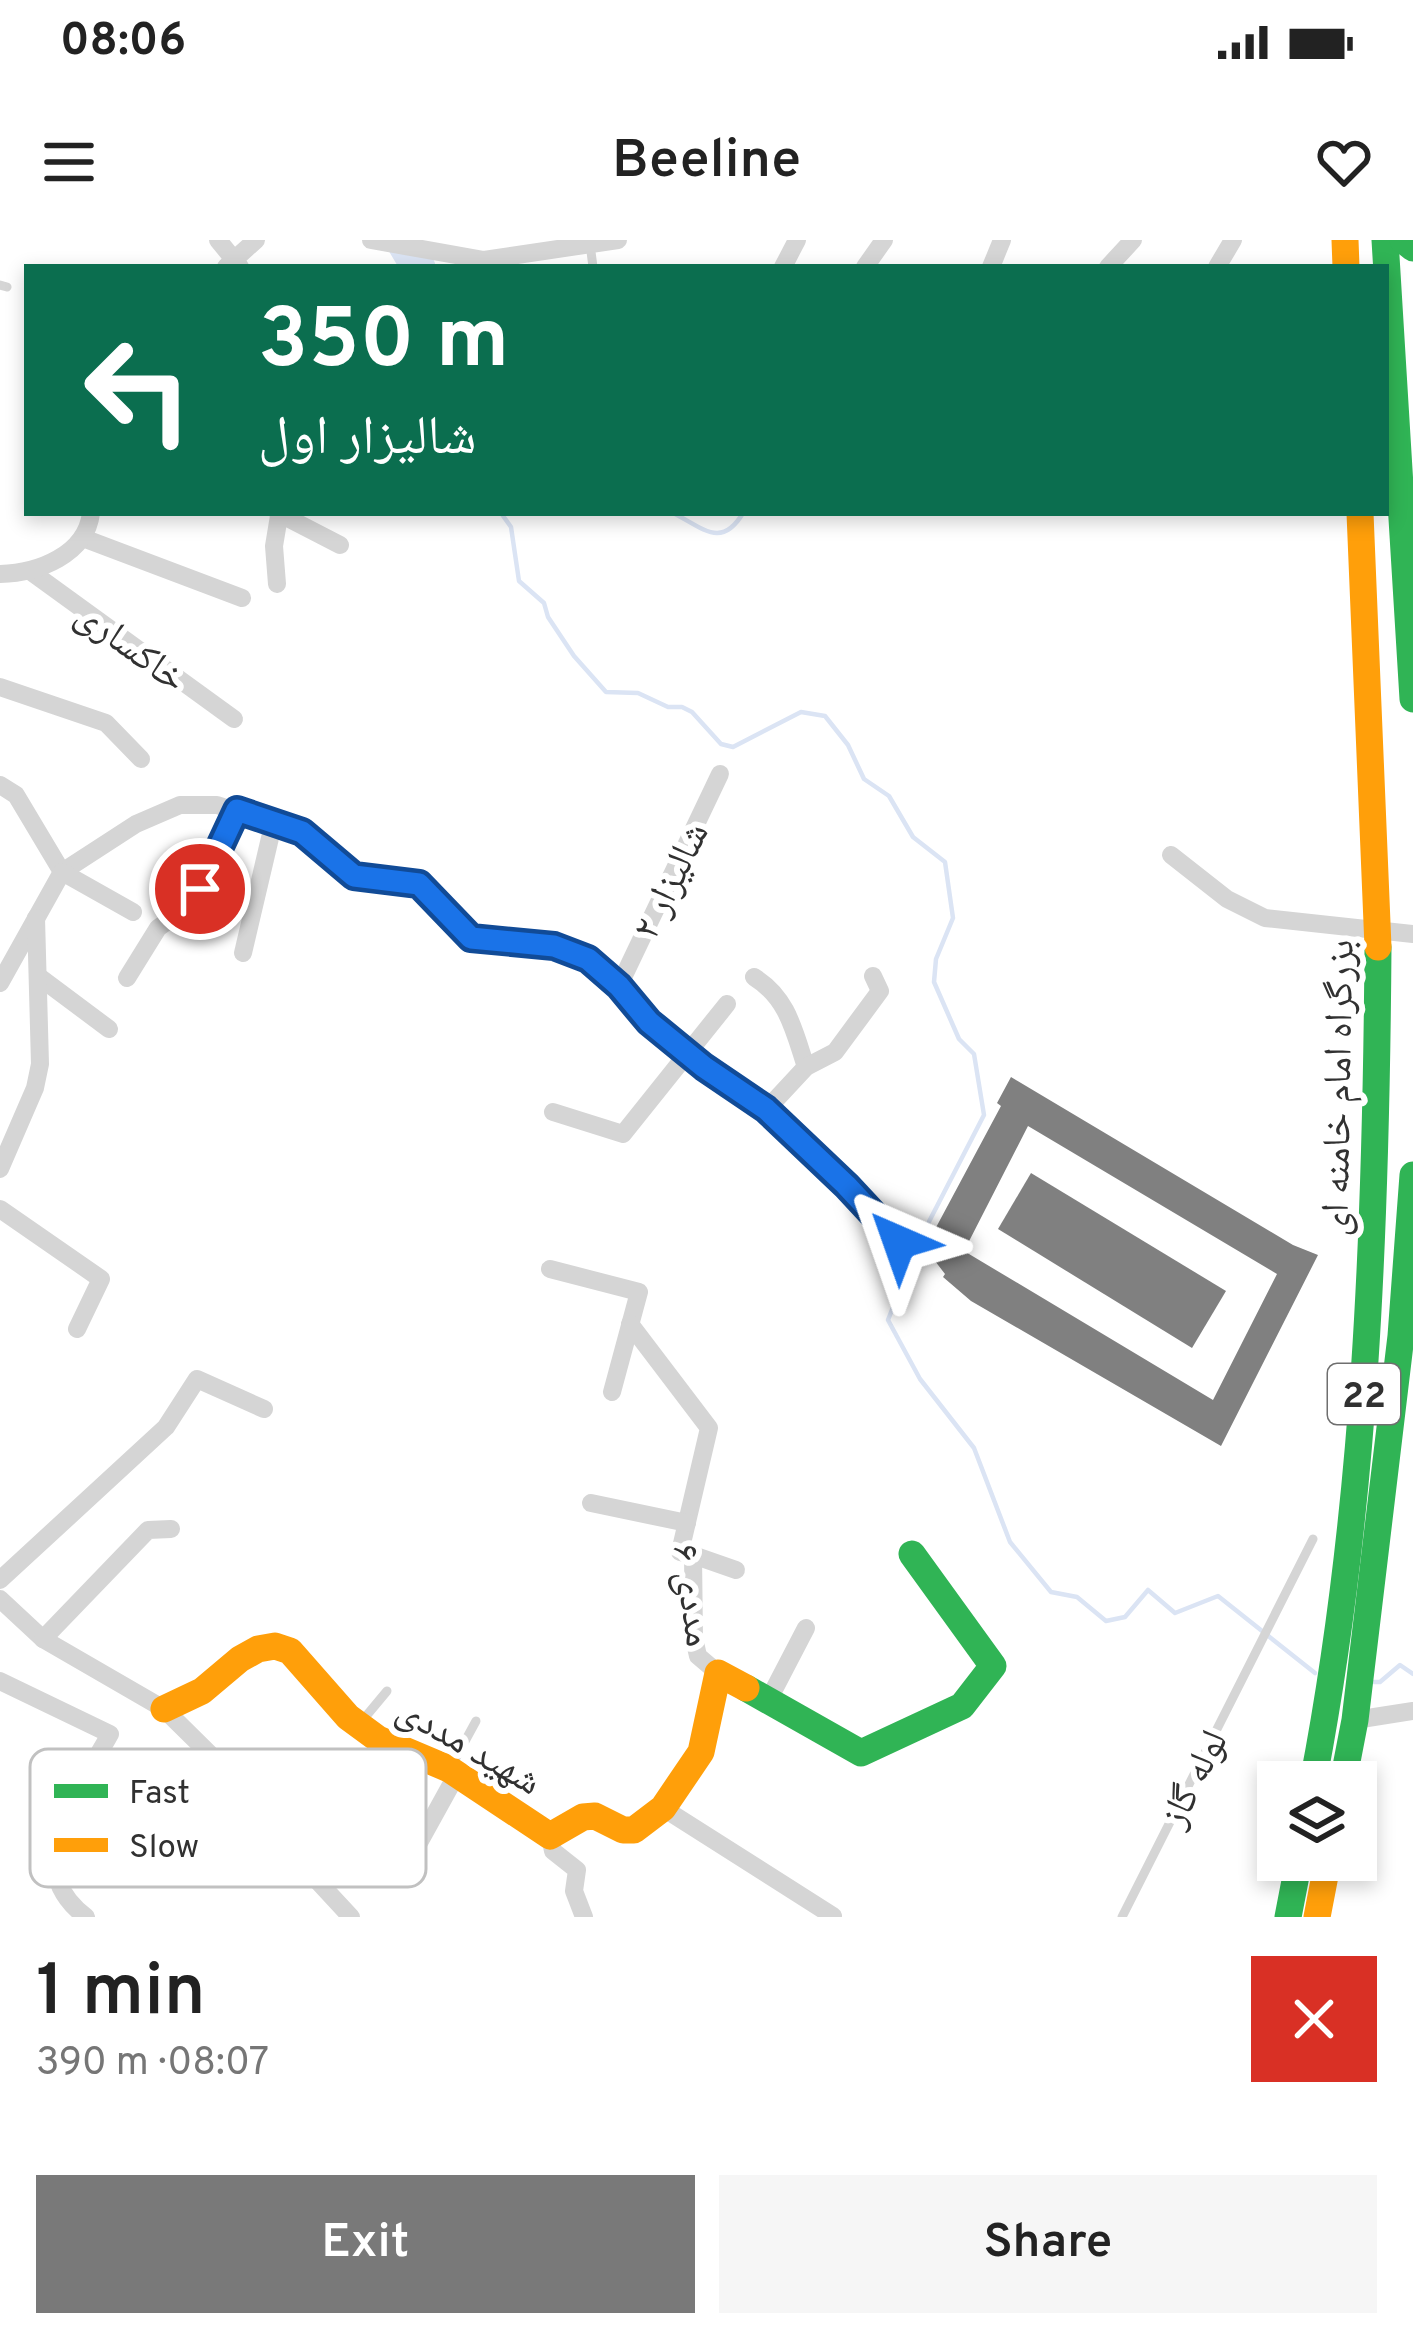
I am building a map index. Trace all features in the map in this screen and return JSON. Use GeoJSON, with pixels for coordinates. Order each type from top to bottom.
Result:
{"type":"FeatureCollection","features":[{"type":"Feature","properties":{"kind":"main road"},"geometry":{"type":"LineString","coordinates":[[1405,243],[1392,374],[1413,699]]}},
{"type":"Feature","properties":{"kind":"main road","name":"بزرگراه امام خامنه ای"},"geometry":{"type":"LineString","coordinates":[[1316,1761],[1331,1674],[1368,1331],[1376,1191],[1378,930],[1360,516]]}},
{"type":"Feature","properties":{"kind":"main road","name":"بزرگراه امام خامنه ای"},"geometry":{"type":"LineString","coordinates":[[1347,1761],[1407,1332],[1413,1175]]}},
{"type":"Feature","properties":{"kind":"main road"},"geometry":{"type":"LineString","coordinates":[[663,1808],[700,1752],[718,1673],[861,1754],[962,1706],[993,1666],[912,1553]]}},
{"type":"Feature","properties":{"kind":"main road","name":"شهید مددی"},"geometry":{"type":"LineString","coordinates":[[164,1709],[202,1691],[240,1659],[275,1646],[290,1651],[359,1725],[401,1749]]}},
{"type":"Feature","properties":{"kind":"main road","name":"شهید مددی"},"geometry":{"type":"LineString","coordinates":[[426,1760],[453,1772],[550,1836],[583,1817],[595,1816],[623,1830],[634,1830],[663,1808]]}},
{"type":"Feature","properties":{"kind":"main road"},"geometry":{"type":"LineString","coordinates":[[1288,1917],[1295,1881]]}},
{"type":"Feature","properties":{"kind":"main road"},"geometry":{"type":"LineString","coordinates":[[1317,1917],[1324,1881]]}},
{"type":"Feature","properties":{"kind":"street"},"geometry":{"type":"LineString","coordinates":[[218,240],[234,264],[256,240]]}},
{"type":"Feature","properties":{"kind":"street"},"geometry":{"type":"LineString","coordinates":[[379,242],[484,260],[619,240]]}},
{"type":"Feature","properties":{"kind":"street"},"geometry":{"type":"LineString","coordinates":[[1111,264],[1132,240]]}},
{"type":"Feature","properties":{"kind":"street"},"geometry":{"type":"LineString","coordinates":[[0,574],[30,571],[56,561],[83,538],[90,516]]}},
{"type":"Feature","properties":{"kind":"street"},"geometry":{"type":"LineString","coordinates":[[277,584],[278,516]]}},
{"type":"Feature","properties":{"kind":"street"},"geometry":{"type":"LineString","coordinates":[[282,516],[340,545]]}},
{"type":"Feature","properties":{"kind":"street"},"geometry":{"type":"LineString","coordinates":[[83,538],[242,598]]}},
{"type":"Feature","properties":{"kind":"street","name":"خاکساری"},"geometry":{"type":"LineString","coordinates":[[30,571],[234,719]]}},
{"type":"Feature","properties":{"kind":"street"},"geometry":{"type":"LineString","coordinates":[[0,687],[106,723],[141,759]]}},
{"type":"Feature","properties":{"kind":"street","name":"شالیزار ۲"},"geometry":{"type":"LineString","coordinates":[[619,986],[720,774]]}},
{"type":"Feature","properties":{"kind":"street"},"geometry":{"type":"LineString","coordinates":[[0,785],[16,795],[62,872],[133,912]]}},
{"type":"Feature","properties":{"kind":"street"},"geometry":{"type":"LineString","coordinates":[[0,982],[62,872],[136,824],[180,805],[237,810],[302,832],[354,876],[419,884],[471,938],[554,946],[588,959],[649,1022],[766,1109],[899,1242]]}},
{"type":"Feature","properties":{"kind":"street"},"geometry":{"type":"LineString","coordinates":[[127,978],[158,928],[186,908],[200,889],[237,810]]}},
{"type":"Feature","properties":{"kind":"street"},"geometry":{"type":"LineString","coordinates":[[243,953],[274,821]]}},
{"type":"Feature","properties":{"kind":"street"},"geometry":{"type":"LineString","coordinates":[[1171,855],[1227,899],[1265,918],[1413,934]]}},
{"type":"Feature","properties":{"kind":"street"},"geometry":{"type":"LineString","coordinates":[[0,1169],[35,1088],[40,1064],[36,918]]}},
{"type":"Feature","properties":{"kind":"street"},"geometry":{"type":"LineString","coordinates":[[38,976],[109,1029]]}},
{"type":"Feature","properties":{"kind":"street"},"geometry":{"type":"LineString","coordinates":[[766,1109],[806,1067],[835,1052],[880,991],[873,976]]}},
{"type":"Feature","properties":{"kind":"street"},"geometry":{"type":"LineString","coordinates":[[754,977],[784,1004],[806,1067]]}},
{"type":"Feature","properties":{"kind":"street"},"geometry":{"type":"LineString","coordinates":[[554,1112],[623,1134],[728,1004]]}},
{"type":"Feature","properties":{"kind":"street"},"geometry":{"type":"LineString","coordinates":[[0,1209],[101,1279],[77,1328]]}},
{"type":"Feature","properties":{"kind":"street"},"geometry":{"type":"LineString","coordinates":[[550,1269],[639,1292],[612,1392]]}},
{"type":"Feature","properties":{"kind":"street","name":"مددی ۶"},"geometry":{"type":"LineString","coordinates":[[630,1324],[709,1428],[680,1552],[693,1556],[698,1656],[718,1673]]}},
{"type":"Feature","properties":{"kind":"street"},"geometry":{"type":"LineString","coordinates":[[0,1580],[166,1427],[197,1378],[264,1409]]}},
{"type":"Feature","properties":{"kind":"street"},"geometry":{"type":"LineString","coordinates":[[591,1502],[686,1523]]}},
{"type":"Feature","properties":{"kind":"street"},"geometry":{"type":"LineString","coordinates":[[43,1639],[148,1530],[171,1529]]}},
{"type":"Feature","properties":{"kind":"street"},"geometry":{"type":"LineString","coordinates":[[693,1556],[736,1570]]}},
{"type":"Feature","properties":{"kind":"street"},"geometry":{"type":"LineString","coordinates":[[0,1599],[43,1639],[164,1709],[205,1749]]}},
{"type":"Feature","properties":{"kind":"street"},"geometry":{"type":"LineString","coordinates":[[768,1701],[806,1628]]}},
{"type":"Feature","properties":{"kind":"street"},"geometry":{"type":"LineString","coordinates":[[0,1681],[110,1734],[102,1749]]}},
{"type":"Feature","properties":{"kind":"street"},"geometry":{"type":"LineString","coordinates":[[1358,1693],[1413,1711]]}},
{"type":"Feature","properties":{"kind":"street"},"geometry":{"type":"LineString","coordinates":[[426,1827],[453,1772]]}},
{"type":"Feature","properties":{"kind":"street"},"geometry":{"type":"LineString","coordinates":[[663,1808],[833,1916]]}},
{"type":"Feature","properties":{"kind":"street"},"geometry":{"type":"LineString","coordinates":[[550,1836],[553,1851],[577,1870],[574,1891],[584,1917]]}},
{"type":"Feature","properties":{"kind":"street"},"geometry":{"type":"LineString","coordinates":[[59,1887],[86,1917]]}},
{"type":"Feature","properties":{"kind":"street"},"geometry":{"type":"LineString","coordinates":[[323,1887],[351,1917]]}},
{"type":"Feature","properties":{"kind":"lane"},"geometry":{"type":"LineString","coordinates":[[590,244],[593,264]]}},
{"type":"Feature","properties":{"kind":"lane","name":"لوله گاز"},"geometry":{"type":"LineString","coordinates":[[1122,1917],[1313,1539]]}},
{"type":"Feature","properties":{"kind":"lane"},"geometry":{"type":"LineString","coordinates":[[359,1725],[387,1690]]}},
{"type":"Feature","properties":{"kind":"lane"},"geometry":{"type":"LineString","coordinates":[[453,1772],[476,1721]]}},
{"type":"Feature","properties":{"kind":"building"},"geometry":{"type":"Polygon","coordinates":[[[1011,1077],[1293,1245],[1318,1255],[1221,1446],[971,1301],[943,1277],[925,1248],[1001,1106],[997,1103],[1011,1077]],[[1028,1126],[964,1251],[1213,1400],[1277,1274],[1028,1126]]]}},
{"type":"Feature","properties":{"kind":"building"},"geometry":{"type":"Polygon","coordinates":[[[1031,1173],[1226,1291],[1192,1348],[998,1229],[1031,1173]]]}},
{"type":"Feature","properties":{"kind":"waterway"},"geometry":{"type":"LineString","coordinates":[[398,240],[418,264]]}},
{"type":"Feature","properties":{"kind":"waterway"},"geometry":{"type":"LineString","coordinates":[[503,516],[511,527],[519,581],[544,603],[574,656],[606,692],[638,693],[668,707],[682,707],[721,744],[733,747],[801,712],[825,716],[848,745],[864,779],[889,796],[913,837],[945,862],[953,918],[936,959],[934,982],[959,1039],[974,1054],[984,1115],[919,1241],[888,1320],[920,1379],[974,1448],[1010,1542],[1051,1592],[1077,1597],[1106,1621],[1125,1617],[1148,1590],[1175,1613],[1218,1596],[1315,1673]]}},
{"type":"Feature","properties":{"kind":"waterway"},"geometry":{"type":"LineString","coordinates":[[678,516],[719,533],[741,516]]}},
{"type":"Feature","properties":{"kind":"waterway"},"geometry":{"type":"LineString","coordinates":[[1374,1682],[1400,1665],[1413,1674]]}},
{"type":"Feature","properties":{"kind":"traffic: fast"},"geometry":{"type":"LineString","coordinates":[[1385,240],[1386,264]]}},
{"type":"Feature","properties":{"kind":"traffic: fast"},"geometry":{"type":"LineString","coordinates":[[1403,240],[1413,248]]}},
{"type":"Feature","properties":{"kind":"traffic: fast"},"geometry":{"type":"LineString","coordinates":[[1389,306],[1413,699]]}},
{"type":"Feature","properties":{"kind":"traffic: fast"},"geometry":{"type":"LineString","coordinates":[[1317,1761],[1345,1575],[1365,1366],[1378,947]]}},
{"type":"Feature","properties":{"kind":"traffic: fast"},"geometry":{"type":"LineString","coordinates":[[1347,1761],[1401,1336],[1413,1175]]}},
{"type":"Feature","properties":{"kind":"traffic: fast"},"geometry":{"type":"LineString","coordinates":[[746,1688],[861,1753],[962,1706],[993,1666],[912,1554]]}},
{"type":"Feature","properties":{"kind":"traffic: fast"},"geometry":{"type":"LineString","coordinates":[[1288,1917],[1295,1881]]}},
{"type":"Feature","properties":{"kind":"traffic: slow"},"geometry":{"type":"LineString","coordinates":[[1345,240],[1346,264]]}},
{"type":"Feature","properties":{"kind":"traffic: slow"},"geometry":{"type":"LineString","coordinates":[[1360,516],[1378,947]]}},
{"type":"Feature","properties":{"kind":"traffic: slow"},"geometry":{"type":"LineString","coordinates":[[164,1709],[202,1691],[240,1659],[275,1646],[290,1651],[348,1717],[402,1749]]}},
{"type":"Feature","properties":{"kind":"traffic: slow"},"geometry":{"type":"LineString","coordinates":[[426,1759],[449,1769],[550,1836],[583,1817],[595,1816],[623,1830],[634,1830],[663,1808],[701,1752],[718,1673],[746,1688]]}},
{"type":"Feature","properties":{"kind":"traffic: slow"},"geometry":{"type":"LineString","coordinates":[[1317,1917],[1324,1881]]}},
{"type":"Feature","properties":{"kind":"route"},"geometry":{"type":"LineString","coordinates":[[200,889],[237,810],[302,832],[354,876],[419,884],[471,938],[554,946],[588,959],[649,1022],[766,1109],[899,1242]]}}]}
